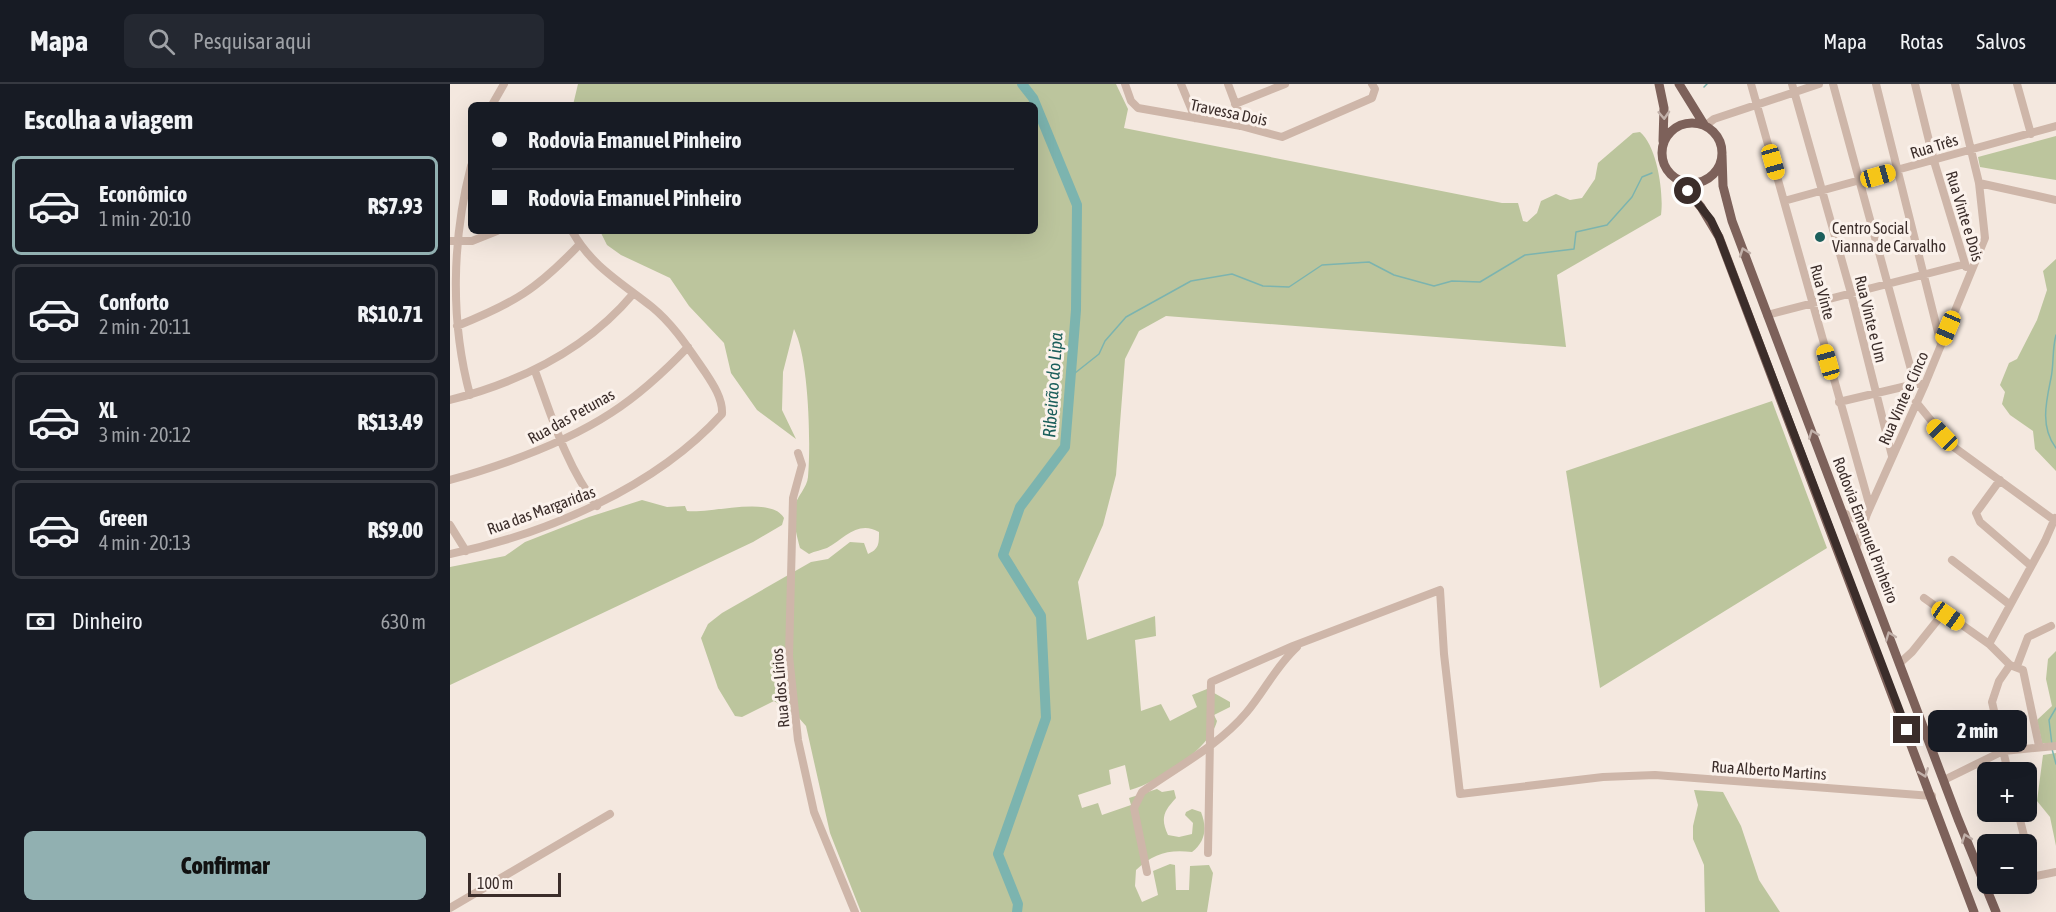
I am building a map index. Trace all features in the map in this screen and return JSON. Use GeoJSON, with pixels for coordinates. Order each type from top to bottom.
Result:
{"type":"FeatureCollection","features":[{"type":"Feature","properties":{"kind":"main road"},"geometry":{"type":"LineString","coordinates":[[1659,84],[1664,108],[1664,165],[1677,179],[1697,183],[1707,179],[1718,168],[1722,154],[1720,143],[1714,133],[1705,126],[1680,84]]}},
{"type":"Feature","properties":{"kind":"main road"},"geometry":{"type":"LineString","coordinates":[[1663,146],[1669,134],[1680,126],[1693,123],[1705,126]]}},
{"type":"Feature","properties":{"kind":"main road","name":"Rodovia Emanuel Pinheiro"},"geometry":{"type":"LineString","coordinates":[[1722,154],[1727,205],[1977,867]]}},
{"type":"Feature","properties":{"kind":"main road","name":"Rodovia Emanuel Pinheiro"},"geometry":{"type":"LineString","coordinates":[[1677,179],[1701,207],[1719,237],[1974,912]]}},
{"type":"Feature","properties":{"kind":"main road","name":"Rodovia Emanuel Pinheiro"},"geometry":{"type":"LineString","coordinates":[[1988,894],[1996,912]]}},
{"type":"Feature","properties":{"kind":"street"},"geometry":{"type":"LineString","coordinates":[[494,102],[504,84]]}},
{"type":"Feature","properties":{"kind":"street","name":"Travessa Dois"},"geometry":{"type":"LineString","coordinates":[[1125,84],[1131,101],[1138,108],[1240,126],[1282,137],[1372,98],[1375,89],[1372,84]]}},
{"type":"Feature","properties":{"kind":"street"},"geometry":{"type":"LineString","coordinates":[[1181,84],[1195,118]]}},
{"type":"Feature","properties":{"kind":"street"},"geometry":{"type":"LineString","coordinates":[[1228,84],[1240,126]]}},
{"type":"Feature","properties":{"kind":"street"},"geometry":{"type":"LineString","coordinates":[[1235,104],[1285,84]]}},
{"type":"Feature","properties":{"kind":"street","name":"Rua Vinte"},"geometry":{"type":"LineString","coordinates":[[1750,84],[1868,511]]}},
{"type":"Feature","properties":{"kind":"street"},"geometry":{"type":"LineString","coordinates":[[1705,126],[1714,119],[1793,88],[1819,84]]}},
{"type":"Feature","properties":{"kind":"street"},"geometry":{"type":"LineString","coordinates":[[1833,84],[1915,384]]}},
{"type":"Feature","properties":{"kind":"street"},"geometry":{"type":"LineString","coordinates":[[1876,84],[1941,345]]}},
{"type":"Feature","properties":{"kind":"street","name":"Rua Vinte e Dois"},"geometry":{"type":"LineString","coordinates":[[1915,84],[1934,161],[1969,278]]}},
{"type":"Feature","properties":{"kind":"street","name":"Rua Vinte e Cinco"},"geometry":{"type":"LineString","coordinates":[[1856,548],[1868,511],[1925,384],[1985,238],[1979,183],[1955,84]]}},
{"type":"Feature","properties":{"kind":"street"},"geometry":{"type":"LineString","coordinates":[[2017,84],[2031,134]]}},
{"type":"Feature","properties":{"kind":"street","name":"Rua Vinte e Um"},"geometry":{"type":"LineString","coordinates":[[1793,88],[1851,293],[1892,456]]}},
{"type":"Feature","properties":{"kind":"street","name":"Rua Três"},"geometry":{"type":"LineString","coordinates":[[1784,201],[2056,126]]}},
{"type":"Feature","properties":{"kind":"street"},"geometry":{"type":"LineString","coordinates":[[468,178],[453,241],[457,326],[462,369],[470,395]]}},
{"type":"Feature","properties":{"kind":"street"},"geometry":{"type":"LineString","coordinates":[[1979,183],[2056,200]]}},
{"type":"Feature","properties":{"kind":"street"},"geometry":{"type":"LineString","coordinates":[[453,241],[472,241],[490,234]]}},
{"type":"Feature","properties":{"kind":"street"},"geometry":{"type":"LineString","coordinates":[[574,234],[579,245],[598,267],[670,325],[687,347]]}},
{"type":"Feature","properties":{"kind":"street"},"geometry":{"type":"LineString","coordinates":[[457,326],[494,312],[522,297],[550,275],[579,245]]}},
{"type":"Feature","properties":{"kind":"street"},"geometry":{"type":"LineString","coordinates":[[1767,315],[1965,264]]}},
{"type":"Feature","properties":{"kind":"street"},"geometry":{"type":"LineString","coordinates":[[450,400],[536,371],[575,347],[622,308],[633,294]]}},
{"type":"Feature","properties":{"kind":"street","name":"Rua das Margaridas"},"geometry":{"type":"LineString","coordinates":[[450,554],[466,551],[597,506],[664,463],[722,414],[722,406],[712,382],[687,347]]}},
{"type":"Feature","properties":{"kind":"street","name":"Rua das Petunas"},"geometry":{"type":"LineString","coordinates":[[450,480],[531,454],[611,413],[652,381],[687,347]]}},
{"type":"Feature","properties":{"kind":"street"},"geometry":{"type":"LineString","coordinates":[[536,371],[559,439],[579,480],[597,506]]}},
{"type":"Feature","properties":{"kind":"street"},"geometry":{"type":"LineString","coordinates":[[1839,402],[1915,384],[1925,384]]}},
{"type":"Feature","properties":{"kind":"street"},"geometry":{"type":"LineString","coordinates":[[1916,402],[1951,445],[2055,518],[2045,542],[2030,565],[1989,644]]}},
{"type":"Feature","properties":{"kind":"street","name":"Rua dos Lírios"},"geometry":{"type":"LineString","coordinates":[[798,453],[802,465],[793,498],[789,656],[799,748],[814,812],[855,912]]}},
{"type":"Feature","properties":{"kind":"street"},"geometry":{"type":"LineString","coordinates":[[2000,480],[1976,513],[1980,522],[2030,565]]}},
{"type":"Feature","properties":{"kind":"street"},"geometry":{"type":"LineString","coordinates":[[1844,513],[1856,519],[1868,511]]}},
{"type":"Feature","properties":{"kind":"street"},"geometry":{"type":"LineString","coordinates":[[450,525],[466,551]]}},
{"type":"Feature","properties":{"kind":"street"},"geometry":{"type":"LineString","coordinates":[[1952,560],[2009,604]]}},
{"type":"Feature","properties":{"kind":"street","name":"Rua Alberto Martins"},"geometry":{"type":"LineString","coordinates":[[1300,644],[1440,590],[1444,654],[1460,794],[1603,777],[1658,776],[1932,796]]}},
{"type":"Feature","properties":{"kind":"street"},"geometry":{"type":"LineString","coordinates":[[1924,598],[1989,644],[2014,666],[2023,670],[2048,746],[2003,751],[1944,780]]}},
{"type":"Feature","properties":{"kind":"street"},"geometry":{"type":"LineString","coordinates":[[1900,662],[1912,652],[1944,612]]}},
{"type":"Feature","properties":{"kind":"street"},"geometry":{"type":"LineString","coordinates":[[2006,762],[1992,702],[1999,681],[2014,666],[2028,637],[2051,626]]}},
{"type":"Feature","properties":{"kind":"street"},"geometry":{"type":"LineString","coordinates":[[1208,852],[1211,682],[1300,644]]}},
{"type":"Feature","properties":{"kind":"street"},"geometry":{"type":"LineString","coordinates":[[1147,872],[1134,808],[1135,800],[1142,792],[1210,746],[1246,713],[1278,668],[1300,644]]}},
{"type":"Feature","properties":{"kind":"street"},"geometry":{"type":"LineString","coordinates":[[450,908],[610,814]]}},
{"type":"Feature","properties":{"kind":"street"},"geometry":{"type":"LineString","coordinates":[[2037,876],[2056,872]]}},
{"type":"Feature","properties":{"kind":"green space"},"geometry":{"type":"Polygon","coordinates":[[[578,84],[1116,84],[1128,109],[1124,128],[1502,203],[1518,203],[1523,221],[1527,222],[1537,213],[1541,201],[1556,194],[1570,200],[1582,198],[1595,179],[1598,163],[1633,133],[1640,132],[1651,148],[1655,159],[1662,206],[1661,215],[1557,275],[1566,347],[1166,316],[1139,331],[1125,359],[1116,475],[1103,525],[1078,582],[1087,640],[1155,616],[1156,636],[1135,640],[1141,711],[1161,704],[1170,721],[1197,707],[1192,695],[1207,689],[1230,702],[1230,707],[1214,715],[1217,721],[1204,743],[1168,772],[1130,790],[1125,765],[1109,770],[1111,784],[1078,795],[1082,808],[1098,803],[1102,815],[1131,805],[1129,798],[1157,789],[1162,792],[1174,790],[1176,798],[1164,815],[1164,824],[1168,835],[1179,837],[1192,834],[1193,823],[1185,815],[1186,812],[1192,809],[1201,812],[1204,834],[1197,848],[1192,852],[1176,851],[1155,856],[1136,870],[1135,886],[1142,902],[1158,895],[1153,871],[1170,864],[1175,865],[1176,890],[1189,890],[1190,866],[1209,865],[1213,873],[1207,912],[861,912],[830,833],[806,726],[798,717],[774,701],[742,717],[735,716],[718,688],[701,638],[708,624],[722,613],[811,562],[828,559],[850,542],[864,543],[868,554],[872,552],[878,546],[879,532],[865,528],[858,529],[827,548],[809,554],[800,548],[794,511],[808,477],[809,423],[803,360],[794,329],[783,372],[782,410],[796,439],[757,410],[731,373],[724,343],[689,306],[670,278],[621,255],[607,245],[602,234],[1038,234],[1038,102],[574,102],[578,84]]]}},
{"type":"Feature","properties":{"kind":"green space"},"geometry":{"type":"Polygon","coordinates":[[[2056,136],[2056,180],[1980,167],[1978,157],[2056,136]]]}},
{"type":"Feature","properties":{"kind":"green space"},"geometry":{"type":"Polygon","coordinates":[[[2056,259],[2056,471],[2035,449],[2033,431],[2010,415],[2002,404],[2005,392],[2000,385],[2009,363],[2017,359],[2037,320],[2047,290],[2043,271],[2056,259]]]}},
{"type":"Feature","properties":{"kind":"green space"},"geometry":{"type":"Polygon","coordinates":[[[1772,401],[1827,548],[1600,688],[1566,471],[1772,401]]]}},
{"type":"Feature","properties":{"kind":"green space"},"geometry":{"type":"Polygon","coordinates":[[[642,500],[667,507],[685,506],[687,511],[754,506],[777,511],[784,518],[782,525],[753,542],[450,685],[450,567],[505,556],[525,542],[589,517],[642,500]]]}},
{"type":"Feature","properties":{"kind":"green space"},"geometry":{"type":"Polygon","coordinates":[[[2056,651],[2056,743],[2042,743],[2037,720],[2052,706],[2046,679],[2048,659],[2056,651]]]}},
{"type":"Feature","properties":{"kind":"green space"},"geometry":{"type":"Polygon","coordinates":[[[2056,753],[2056,846],[2050,817],[2037,801],[2043,755],[2056,753]]]}},
{"type":"Feature","properties":{"kind":"green space"},"geometry":{"type":"Polygon","coordinates":[[[1694,790],[1723,792],[1741,826],[1759,880],[1780,912],[1705,912],[1704,865],[1693,839],[1693,826],[1698,805],[1694,790]]]}},
{"type":"Feature","properties":{"kind":"waterway","name":"Ribeirão do Lipa"},"geometry":{"type":"LineString","coordinates":[[1022,84],[1035,102]]}},
{"type":"Feature","properties":{"kind":"waterway"},"geometry":{"type":"LineString","coordinates":[[1704,87],[1707,84]]}},
{"type":"Feature","properties":{"kind":"waterway","name":"Ribeirão do Lipa"},"geometry":{"type":"LineString","coordinates":[[1017,912],[1018,904],[998,854],[1046,718],[1041,616],[1003,555],[1020,507],[1065,447],[1076,310],[1077,205],[1038,110]]}},
{"type":"Feature","properties":{"kind":"waterway"},"geometry":{"type":"LineString","coordinates":[[1070,377],[1099,354],[1105,341],[1126,317],[1191,281],[1232,274],[1263,286],[1289,287],[1322,265],[1369,262],[1394,275],[1434,286],[1452,281],[1480,282],[1525,255],[1574,249],[1576,232],[1607,225],[1632,197],[1642,177],[1652,173]]}},
{"type":"Feature","properties":{"kind":"waterway"},"geometry":{"type":"LineString","coordinates":[[2056,335],[2046,414],[2048,432],[2056,448]]}},
{"type":"Feature","properties":{"kind":"waterway"},"geometry":{"type":"LineString","coordinates":[[2052,745],[2049,720],[2056,708]]}},
{"type":"Feature","properties":{"kind":"waterway"},"geometry":{"type":"LineString","coordinates":[[2052,749],[2056,764]]}},
{"type":"Feature","properties":{"kind":"place","name":"Centro Social Vianna de Carvalho"},"geometry":{"type":"Point","coordinates":[1820,237]}},
{"type":"Feature","properties":{"kind":"route"},"geometry":{"type":"LineString","coordinates":[[1688,191],[1711,220],[1719,237],[1907,730]]}}]}
